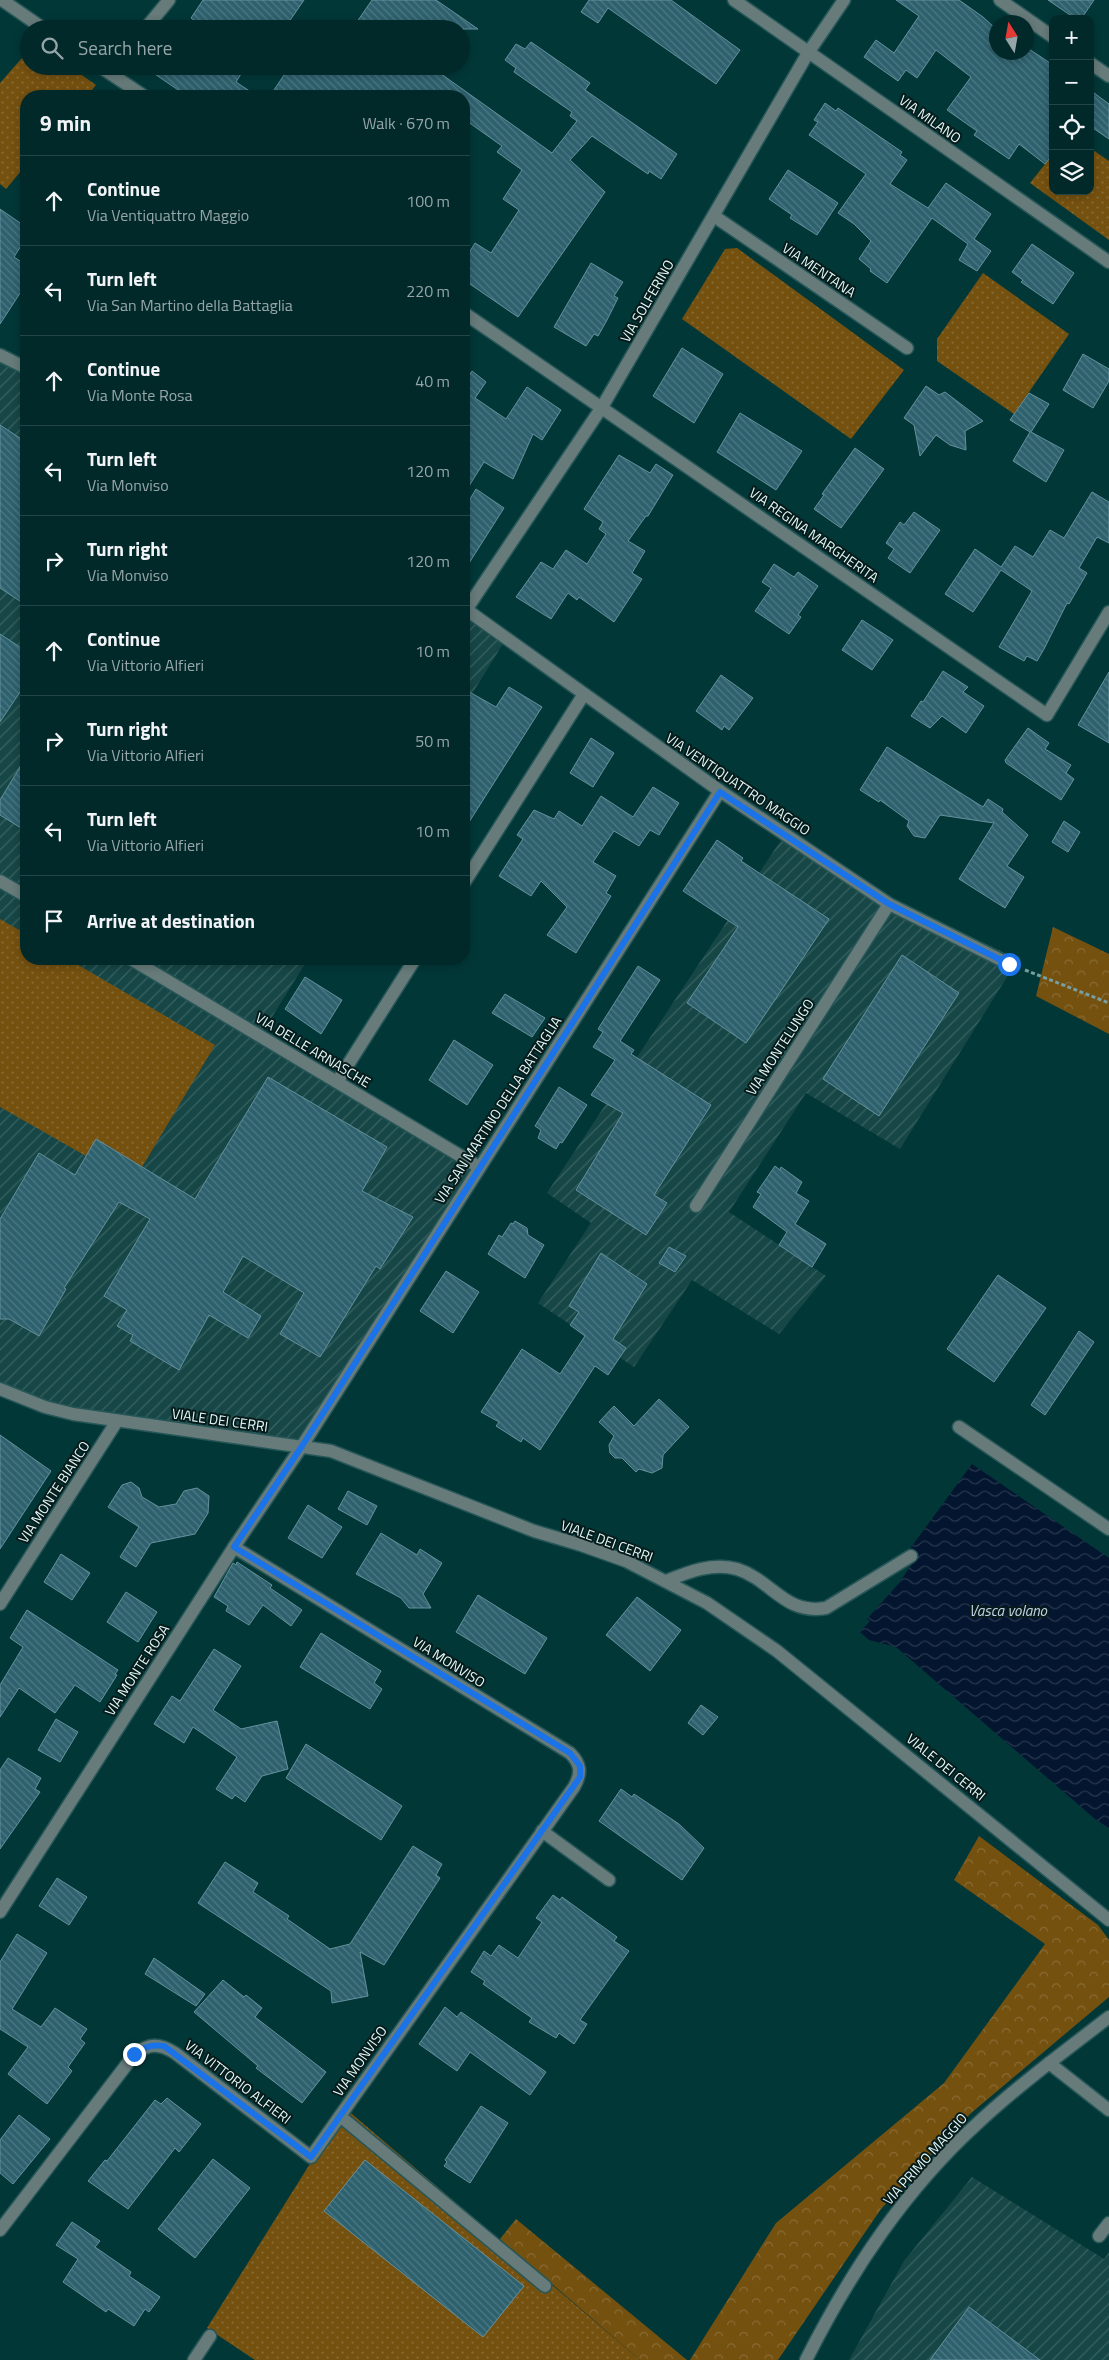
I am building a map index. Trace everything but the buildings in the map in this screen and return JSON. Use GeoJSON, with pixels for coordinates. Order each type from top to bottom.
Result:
{"type":"FeatureCollection","features":[{"type":"Feature","properties":{"kind":"street"},"geometry":{"type":"LineString","coordinates":[[2,0],[31,20]]}},
{"type":"Feature","properties":{"kind":"street"},"geometry":{"type":"LineString","coordinates":[[152,20],[169,0]]}},
{"type":"Feature","properties":{"kind":"street","name":"VIA MILANO"},"geometry":{"type":"LineString","coordinates":[[734,0],[1109,262]]}},
{"type":"Feature","properties":{"kind":"street","name":"VIA SOLFERINO"},"geometry":{"type":"LineString","coordinates":[[470,602],[602,407],[808,53],[844,0]]}},
{"type":"Feature","properties":{"kind":"street"},"geometry":{"type":"LineString","coordinates":[[1000,0],[1049,34]]}},
{"type":"Feature","properties":{"kind":"street"},"geometry":{"type":"LineString","coordinates":[[1094,66],[1109,76]]}},
{"type":"Feature","properties":{"kind":"street"},"geometry":{"type":"LineString","coordinates":[[116,75],[136,90]]}},
{"type":"Feature","properties":{"kind":"street","name":"VIA MENTANA"},"geometry":{"type":"LineString","coordinates":[[714,216],[907,348]]}},
{"type":"Feature","properties":{"kind":"street","name":"VIA REGINA MARGHERITA"},"geometry":{"type":"LineString","coordinates":[[470,317],[1047,715],[1109,612]]}},
{"type":"Feature","properties":{"kind":"street"},"geometry":{"type":"LineString","coordinates":[[0,355],[20,365]]}},
{"type":"Feature","properties":{"kind":"street","name":"VIA VENTIQUATTRO MAGGIO"},"geometry":{"type":"LineString","coordinates":[[470,613],[720,792],[889,904],[1009,964]]}},
{"type":"Feature","properties":{"kind":"street"},"geometry":{"type":"LineString","coordinates":[[470,874],[584,694]]}},
{"type":"Feature","properties":{"kind":"street","name":"VIA SAN MARTINO DELLA BATTAGLIA"},"geometry":{"type":"LineString","coordinates":[[302,1446],[720,792]]}},
{"type":"Feature","properties":{"kind":"street"},"geometry":{"type":"LineString","coordinates":[[0,880],[20,892]]}},
{"type":"Feature","properties":{"kind":"street","name":"VIA MONTELUNGO"},"geometry":{"type":"LineString","coordinates":[[696,1206],[889,904]]}},
{"type":"Feature","properties":{"kind":"street","name":"VIA DELLE ARNASCHE"},"geometry":{"type":"LineString","coordinates":[[141,965],[479,1167]]}},
{"type":"Feature","properties":{"kind":"street"},"geometry":{"type":"LineString","coordinates":[[337,1082],[411,965]]}},
{"type":"Feature","properties":{"kind":"street","name":"VIALE DEI CERRI"},"geometry":{"type":"LineString","coordinates":[[0,1389],[46,1406],[117,1421],[331,1451],[534,1532],[581,1545],[626,1561],[666,1580],[707,1603],[777,1651],[1109,1920]]}},
{"type":"Feature","properties":{"kind":"street","name":"VIA MONTE BIANCO"},"geometry":{"type":"LineString","coordinates":[[0,1604],[117,1421]]}},
{"type":"Feature","properties":{"kind":"street"},"geometry":{"type":"LineString","coordinates":[[959,1427],[1109,1529]]}},
{"type":"Feature","properties":{"kind":"street","name":"VIA MONTE ROSA"},"geometry":{"type":"LineString","coordinates":[[0,1912],[234,1547],[302,1446]]}},
{"type":"Feature","properties":{"kind":"street","name":"VIA MONVISO"},"geometry":{"type":"LineString","coordinates":[[234,1547],[570,1753],[580,1766],[580,1777],[340,2116],[545,2286]]}},
{"type":"Feature","properties":{"kind":"street"},"geometry":{"type":"LineString","coordinates":[[666,1580],[692,1570],[718,1566],[738,1569],[792,1605],[814,1610],[826,1608],[911,1556]]}},
{"type":"Feature","properties":{"kind":"street"},"geometry":{"type":"LineString","coordinates":[[542,1831],[609,1880]]}},
{"type":"Feature","properties":{"kind":"street","name":"VIA PRIMO MAGGIO"},"geometry":{"type":"LineString","coordinates":[[806,2360],[849,2281],[898,2210],[936,2165],[978,2122],[1048,2063],[1109,2017]]}},
{"type":"Feature","properties":{"kind":"street","name":"VIA VITTORIO ALFIERI"},"geometry":{"type":"LineString","coordinates":[[0,2230],[134,2054],[144,2047],[154,2044],[164,2046],[175,2053],[311,2157],[340,2116]]}},
{"type":"Feature","properties":{"kind":"street"},"geometry":{"type":"LineString","coordinates":[[1048,2063],[1109,2110]]}},
{"type":"Feature","properties":{"kind":"street"},"geometry":{"type":"LineString","coordinates":[[1099,2236],[1109,2224]]}},
{"type":"Feature","properties":{"kind":"street"},"geometry":{"type":"LineString","coordinates":[[194,2360],[210,2336]]}},
{"type":"Feature","properties":{"kind":"path"},"geometry":{"type":"LineString","coordinates":[[1009,964],[1109,1003]]}},
{"type":"Feature","properties":{"kind":"shaded area"},"geometry":{"type":"Polygon","coordinates":[[[0,358],[20,369],[20,965],[304,965],[262,1033],[475,1168],[300,1441],[76,1408],[28,1396],[0,1384],[0,358]]]}},
{"type":"Feature","properties":{"kind":"shaded area"},"geometry":{"type":"Polygon","coordinates":[[[470,617],[504,642],[470,697],[470,617]]]}},
{"type":"Feature","properties":{"kind":"shaded area"},"geometry":{"type":"Polygon","coordinates":[[[787,831],[893,900],[1018,959],[900,1149],[806,1093],[729,1212],[826,1276],[779,1334],[692,1280],[634,1367],[538,1303],[591,1223],[547,1193],[787,831]]]}},
{"type":"Feature","properties":{"kind":"shaded area"},"geometry":{"type":"Polygon","coordinates":[[[972,2177],[1104,2259],[1109,2252],[1109,2360],[849,2360],[904,2261],[972,2177]]]}},
{"type":"Feature","properties":{"kind":"green space"},"geometry":{"type":"Polygon","coordinates":[[[20,60],[20,75],[82,75],[96,85],[92,90],[20,90],[20,172],[6,189],[0,184],[0,83],[20,60]]]}},
{"type":"Feature","properties":{"kind":"green space"},"geometry":{"type":"Polygon","coordinates":[[[1094,151],[1109,161],[1109,240],[1030,183],[1049,159],[1049,195],[1094,195],[1094,151]]]}},
{"type":"Feature","properties":{"kind":"green space"},"geometry":{"type":"Polygon","coordinates":[[[737,248],[904,370],[851,439],[682,319],[725,249],[737,248]]]}},
{"type":"Feature","properties":{"kind":"green space"},"geometry":{"type":"Polygon","coordinates":[[[983,273],[1069,334],[1014,414],[937,361],[937,339],[983,273]]]}},
{"type":"Feature","properties":{"kind":"green space"},"geometry":{"type":"Polygon","coordinates":[[[0,919],[20,931],[20,965],[78,965],[215,1045],[142,1167],[96,1139],[86,1156],[0,1107],[0,919]]]}},
{"type":"Feature","properties":{"kind":"green space"},"geometry":{"type":"Polygon","coordinates":[[[1053,927],[1109,954],[1109,1034],[1036,996],[1053,927]]]}},
{"type":"Feature","properties":{"kind":"green space"},"geometry":{"type":"Polygon","coordinates":[[[979,1836],[1098,1925],[1109,1940],[1109,1997],[970,2114],[881,2209],[778,2360],[690,2360],[776,2223],[944,2083],[1045,1944],[954,1880],[979,1836]]]}},
{"type":"Feature","properties":{"kind":"green space"},"geometry":{"type":"Polygon","coordinates":[[[345,2108],[640,2360],[255,2360],[207,2328],[345,2108]]]}},
{"type":"Feature","properties":{"kind":"green space"},"geometry":{"type":"Polygon","coordinates":[[[516,2219],[687,2360],[640,2360],[500,2239],[516,2219]]]}},
{"type":"Feature","properties":{"kind":"water","name":"Vasca volano"},"geometry":{"type":"Polygon","coordinates":[[[972,1464],[1109,1558],[1109,1828],[1095,1819],[896,1647],[869,1640],[860,1632],[870,1621],[867,1619],[900,1582],[913,1562],[909,1550],[972,1464]]]}},
{"type":"Feature","properties":{"kind":"route"},"geometry":{"type":"LineString","coordinates":[[134,2054],[144,2047],[154,2044],[164,2046],[311,2157],[580,1777],[580,1766],[570,1753],[234,1547],[302,1446],[720,792],[889,904],[1009,964]]}}]}
